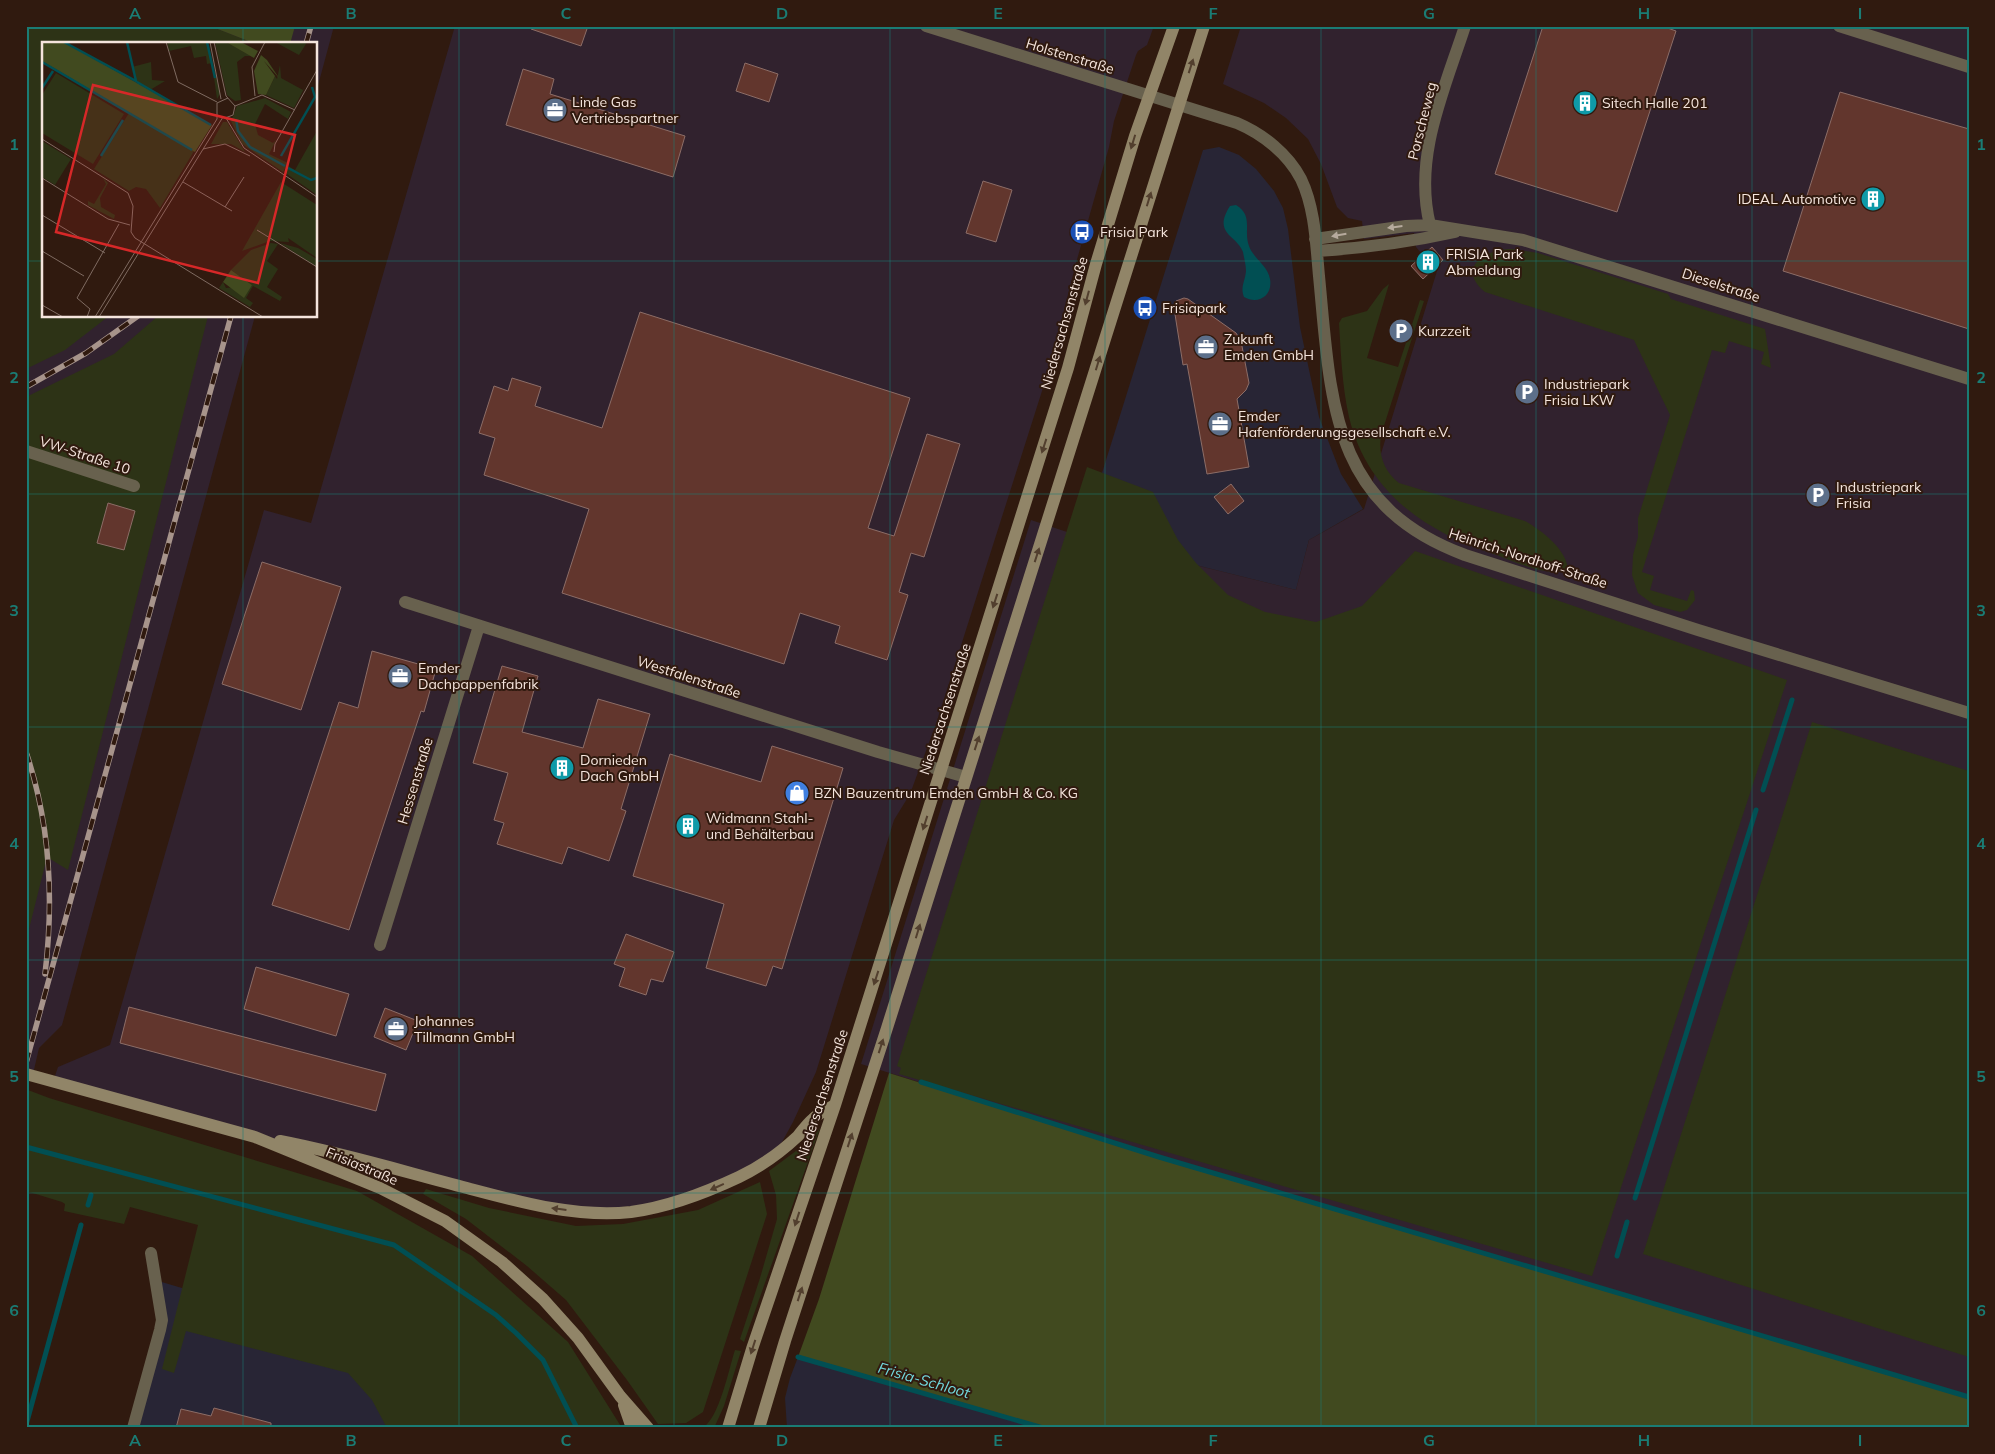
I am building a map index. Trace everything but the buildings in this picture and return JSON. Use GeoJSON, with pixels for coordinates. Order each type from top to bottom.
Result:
{"type":"FeatureCollection","features":[{"type":"Feature","properties":{"kind":"main road","name":"Niedersachsenstraße"},"geometry":{"type":"LineString","coordinates":[[728,1428],[752,1349],[836,1105],[1066,376],[1104,236],[1134,136],[1174,26]]}},
{"type":"Feature","properties":{"kind":"main road"},"geometry":{"type":"LineString","coordinates":[[759,1428],[785,1341],[887,1028],[1204,26]]}},
{"type":"Feature","properties":{"kind":"main road","name":"Frisiastraße"},"geometry":{"type":"LineString","coordinates":[[26,1074],[255,1137],[380,1188],[445,1221],[502,1262],[543,1299],[578,1338],[620,1396],[648,1428]]}},
{"type":"Feature","properties":{"kind":"main road"},"geometry":{"type":"LineString","coordinates":[[255,1137],[322,1149],[540,1206],[577,1211],[616,1213],[638,1211],[673,1203],[708,1191],[741,1176],[787,1145],[814,1118],[836,1105]]}},
{"type":"Feature","properties":{"kind":"main road","name":"Frisiastraße"},"geometry":{"type":"LineString","coordinates":[[620,1396],[632,1428]]}},
{"type":"Feature","properties":{"kind":"street","name":"Holstenstraße"},"geometry":{"type":"LineString","coordinates":[[926,26],[1178,105]]}},
{"type":"Feature","properties":{"kind":"street","name":"Porscheweg"},"geometry":{"type":"LineString","coordinates":[[1430,225],[1424,177],[1428,144],[1465,26]]}},
{"type":"Feature","properties":{"kind":"street"},"geometry":{"type":"LineString","coordinates":[[1839,26],[1969,67]]}},
{"type":"Feature","properties":{"kind":"street","name":"Heinrich-Nordhoff-Straße"},"geometry":{"type":"LineString","coordinates":[[1178,105],[1245,127],[1278,149],[1292,165],[1301,180],[1309,205],[1316,245],[1330,385],[1338,420],[1352,459],[1363,479],[1385,507],[1414,531],[1465,556],[1969,714]]}},
{"type":"Feature","properties":{"kind":"street","name":"Dieselstraße"},"geometry":{"type":"LineString","coordinates":[[1316,245],[1406,226],[1430,225],[1460,231],[1504,236],[1541,244],[1969,379]]}},
{"type":"Feature","properties":{"kind":"street","name":"Dieselstraße"},"geometry":{"type":"LineString","coordinates":[[1316,245],[1391,244],[1460,231]]}},
{"type":"Feature","properties":{"kind":"street","name":"VW-Straße 10"},"geometry":{"type":"LineString","coordinates":[[26,451],[134,486]]}},
{"type":"Feature","properties":{"kind":"street","name":"Westfalenstraße"},"geometry":{"type":"LineString","coordinates":[[405,602],[878,752],[966,777]]}},
{"type":"Feature","properties":{"kind":"street","name":"Hessenstraße"},"geometry":{"type":"LineString","coordinates":[[380,945],[479,626]]}},
{"type":"Feature","properties":{"kind":"street"},"geometry":{"type":"LineString","coordinates":[[134,1428],[162,1320],[151,1253]]}},
{"type":"Feature","properties":{"kind":"shaded area"},"geometry":{"type":"Polygon","coordinates":[[[26,26],[334,26],[318,86],[318,42],[42,42],[42,318],[254,318],[62,1025],[39,1048],[33,1074],[26,1072],[26,26]]]}},
{"type":"Feature","properties":{"kind":"shaded area"},"geometry":{"type":"Polygon","coordinates":[[[455,26],[1154,26],[1147,45],[1138,51],[1136,55],[1114,121],[1109,147],[1076,263],[1049,369],[937,721],[910,794],[894,820],[816,1072],[782,1142],[767,1160],[673,1203],[569,1211],[255,1137],[53,1082],[58,1067],[110,1045],[264,510],[311,523],[455,26]]]}},
{"type":"Feature","properties":{"kind":"shaded area","name":"Industriepark Frisia"},"geometry":{"type":"Polygon","coordinates":[[[1241,26],[1969,26],[1969,1397],[1159,1157],[861,1064],[1031,520],[1082,537],[1296,590],[1309,540],[1364,509],[1441,258],[1434,250],[1425,249],[1421,253],[1416,247],[1414,233],[1364,239],[1362,221],[1348,218],[1337,207],[1321,164],[1308,139],[1286,118],[1264,103],[1223,84],[1241,26]]]}},
{"type":"Feature","properties":{"kind":"shaded area"},"geometry":{"type":"Polygon","coordinates":[[[1219,147],[1239,155],[1256,169],[1274,191],[1283,208],[1288,229],[1300,327],[1319,417],[1341,474],[1363,509],[1309,540],[1296,590],[1082,537],[1203,150],[1219,147]]]}},
{"type":"Feature","properties":{"kind":"shaded area"},"geometry":{"type":"Polygon","coordinates":[[[155,1280],[316,1328],[416,1428],[133,1428],[160,1330],[155,1280]]]}},
{"type":"Feature","properties":{"kind":"shaded area"},"geometry":{"type":"Polygon","coordinates":[[[798,1357],[1043,1428],[787,1428],[785,1398],[798,1357]]]}},
{"type":"Feature","properties":{"kind":"green space"},"geometry":{"type":"Polygon","coordinates":[[[26,26],[210,26],[251,42],[42,42],[42,318],[106,318],[65,350],[26,369],[26,26]]]}},
{"type":"Feature","properties":{"kind":"green space"},"geometry":{"type":"Polygon","coordinates":[[[210,26],[295,26],[291,42],[251,42],[210,26]]]}},
{"type":"Feature","properties":{"kind":"green space"},"geometry":{"type":"Polygon","coordinates":[[[1512,249],[1538,253],[1668,294],[1671,299],[1765,329],[1771,368],[1761,364],[1764,352],[1729,341],[1725,353],[1712,350],[1642,572],[1654,576],[1650,590],[1687,601],[1691,590],[1694,591],[1695,600],[1687,610],[1680,612],[1654,605],[1638,593],[1632,575],[1633,555],[1638,537],[1638,518],[1670,415],[1634,340],[1485,292],[1476,283],[1473,275],[1474,267],[1484,256],[1493,252],[1512,249]]]}},
{"type":"Feature","properties":{"kind":"green space"},"geometry":{"type":"Polygon","coordinates":[[[1389,284],[1367,358],[1398,367],[1420,300],[1424,301],[1381,435],[1381,456],[1389,473],[1399,483],[1525,521],[1546,535],[1559,548],[1567,563],[1568,571],[1538,570],[1528,567],[1466,544],[1443,532],[1401,504],[1369,466],[1357,443],[1349,417],[1343,382],[1339,323],[1342,318],[1367,311],[1389,284]]]}},
{"type":"Feature","properties":{"kind":"green space"},"geometry":{"type":"Polygon","coordinates":[[[156,318],[207,318],[68,870],[47,857],[26,948],[26,397],[114,354],[156,318]]]}},
{"type":"Feature","properties":{"kind":"green space"},"geometry":{"type":"Polygon","coordinates":[[[1087,467],[1153,492],[1178,540],[1196,563],[1228,595],[1265,612],[1316,622],[1362,606],[1415,551],[1787,680],[1592,1276],[899,1074],[901,1068],[897,1066],[1087,467]]]}},
{"type":"Feature","properties":{"kind":"green space"},"geometry":{"type":"Polygon","coordinates":[[[1812,722],[1969,771],[1969,1357],[1643,1254],[1812,722]]]}},
{"type":"Feature","properties":{"kind":"green space"},"geometry":{"type":"Polygon","coordinates":[[[889,1073],[1159,1157],[1969,1397],[1969,1428],[1043,1428],[798,1357],[819,1299],[889,1073]]]}},
{"type":"Feature","properties":{"kind":"green space"},"geometry":{"type":"Polygon","coordinates":[[[28,1090],[357,1191],[472,1256],[568,1342],[622,1428],[387,1428],[372,1400],[348,1373],[186,1331],[174,1373],[162,1369],[198,1225],[130,1207],[124,1224],[64,1211],[65,1204],[62,1202],[26,1191],[26,1097],[28,1090]]]}},
{"type":"Feature","properties":{"kind":"green space"},"geometry":{"type":"Polygon","coordinates":[[[820,1128],[744,1342],[740,1339],[777,1219],[776,1195],[769,1171],[808,1142],[820,1128]]]}},
{"type":"Feature","properties":{"kind":"green space"},"geometry":{"type":"Polygon","coordinates":[[[760,1182],[767,1214],[703,1412],[686,1423],[658,1424],[566,1300],[527,1266],[466,1219],[423,1194],[426,1189],[489,1208],[576,1226],[623,1224],[698,1210],[760,1182]]]}},
{"type":"Feature","properties":{"kind":"green space"},"geometry":{"type":"Polygon","coordinates":[[[735,1350],[741,1351],[724,1406],[714,1428],[702,1428],[708,1423],[718,1405],[735,1350]]]}},
{"type":"Feature","properties":{"kind":"water"},"geometry":{"type":"Polygon","coordinates":[[[1236,205],[1245,214],[1249,246],[1269,274],[1269,290],[1267,294],[1259,299],[1254,300],[1244,297],[1243,287],[1246,271],[1243,252],[1225,228],[1225,215],[1230,206],[1236,205]]]}},
{"type":"Feature","properties":{"kind":"waterway"},"geometry":{"type":"LineString","coordinates":[[1763,790],[1792,700]]}},
{"type":"Feature","properties":{"kind":"waterway"},"geometry":{"type":"LineString","coordinates":[[1635,1198],[1756,810]]}},
{"type":"Feature","properties":{"kind":"waterway"},"geometry":{"type":"LineString","coordinates":[[921,1082],[1159,1157],[1969,1397]]}},
{"type":"Feature","properties":{"kind":"waterway"},"geometry":{"type":"LineString","coordinates":[[26,1147],[394,1245],[496,1315],[516,1333],[543,1360],[577,1428]]}},
{"type":"Feature","properties":{"kind":"waterway"},"geometry":{"type":"LineString","coordinates":[[88,1205],[91,1195]]}},
{"type":"Feature","properties":{"kind":"waterway"},"geometry":{"type":"LineString","coordinates":[[1617,1256],[1627,1222]]}},
{"type":"Feature","properties":{"kind":"waterway"},"geometry":{"type":"LineString","coordinates":[[26,1425],[81,1225]]}},
{"type":"Feature","properties":{"kind":"waterway","name":"Frisia-Schloot"},"geometry":{"type":"LineString","coordinates":[[798,1357],[1043,1428]]}},
{"type":"Feature","properties":{"kind":"railway"},"geometry":{"type":"LineString","coordinates":[[307,42],[311,26]]}},
{"type":"Feature","properties":{"kind":"railway"},"geometry":{"type":"LineString","coordinates":[[26,387],[86,353],[135,318]]}},
{"type":"Feature","properties":{"kind":"railway"},"geometry":{"type":"LineString","coordinates":[[26,1063],[230,318]]}},
{"type":"Feature","properties":{"kind":"railway"},"geometry":{"type":"LineString","coordinates":[[26,752],[40,806],[48,861],[49,918],[45,974]]}},
{"type":"Feature","properties":{"kind":"place","name":"Sitech Halle 201"},"geometry":{"type":"Point","coordinates":[1585,103]}},
{"type":"Feature","properties":{"kind":"place","name":"Linde Gas Vertriebspartner"},"geometry":{"type":"Point","coordinates":[555,110]}},
{"type":"Feature","properties":{"kind":"place","name":"IDEAL Automotive"},"geometry":{"type":"Point","coordinates":[1873,199]}},
{"type":"Feature","properties":{"kind":"place","name":"Frisia Park"},"geometry":{"type":"Point","coordinates":[1082,232]}},
{"type":"Feature","properties":{"kind":"place","name":"FRISIA Park Abmeldung"},"geometry":{"type":"Point","coordinates":[1428,262]}},
{"type":"Feature","properties":{"kind":"place","name":"Frisiapark"},"geometry":{"type":"Point","coordinates":[1145,308]}},
{"type":"Feature","properties":{"kind":"place","name":"Kurzzeit"},"geometry":{"type":"Point","coordinates":[1401,331]}},
{"type":"Feature","properties":{"kind":"place","name":"Zukunft Emden GmbH"},"geometry":{"type":"Point","coordinates":[1206,347]}},
{"type":"Feature","properties":{"kind":"place","name":"Industriepark Frisia LKW"},"geometry":{"type":"Point","coordinates":[1527,392]}},
{"type":"Feature","properties":{"kind":"place","name":"Emder Hafenförderungsgesellschaft e.V."},"geometry":{"type":"Point","coordinates":[1220,424]}},
{"type":"Feature","properties":{"kind":"place","name":"Industriepark Frisia"},"geometry":{"type":"Point","coordinates":[1818,495]}},
{"type":"Feature","properties":{"kind":"place","name":"Emder Dachpappenfabrik"},"geometry":{"type":"Point","coordinates":[400,676]}},
{"type":"Feature","properties":{"kind":"place","name":"Dornieden Dach GmbH"},"geometry":{"type":"Point","coordinates":[562,768]}},
{"type":"Feature","properties":{"kind":"place","name":"BZN Bauzentrum Emden GmbH & Co. KG"},"geometry":{"type":"Point","coordinates":[797,793]}},
{"type":"Feature","properties":{"kind":"place","name":"Widmann Stahl- und Behälterbau"},"geometry":{"type":"Point","coordinates":[688,826]}},
{"type":"Feature","properties":{"kind":"place","name":"Johannes Tillmann GmbH"},"geometry":{"type":"Point","coordinates":[396,1029]}}]}
